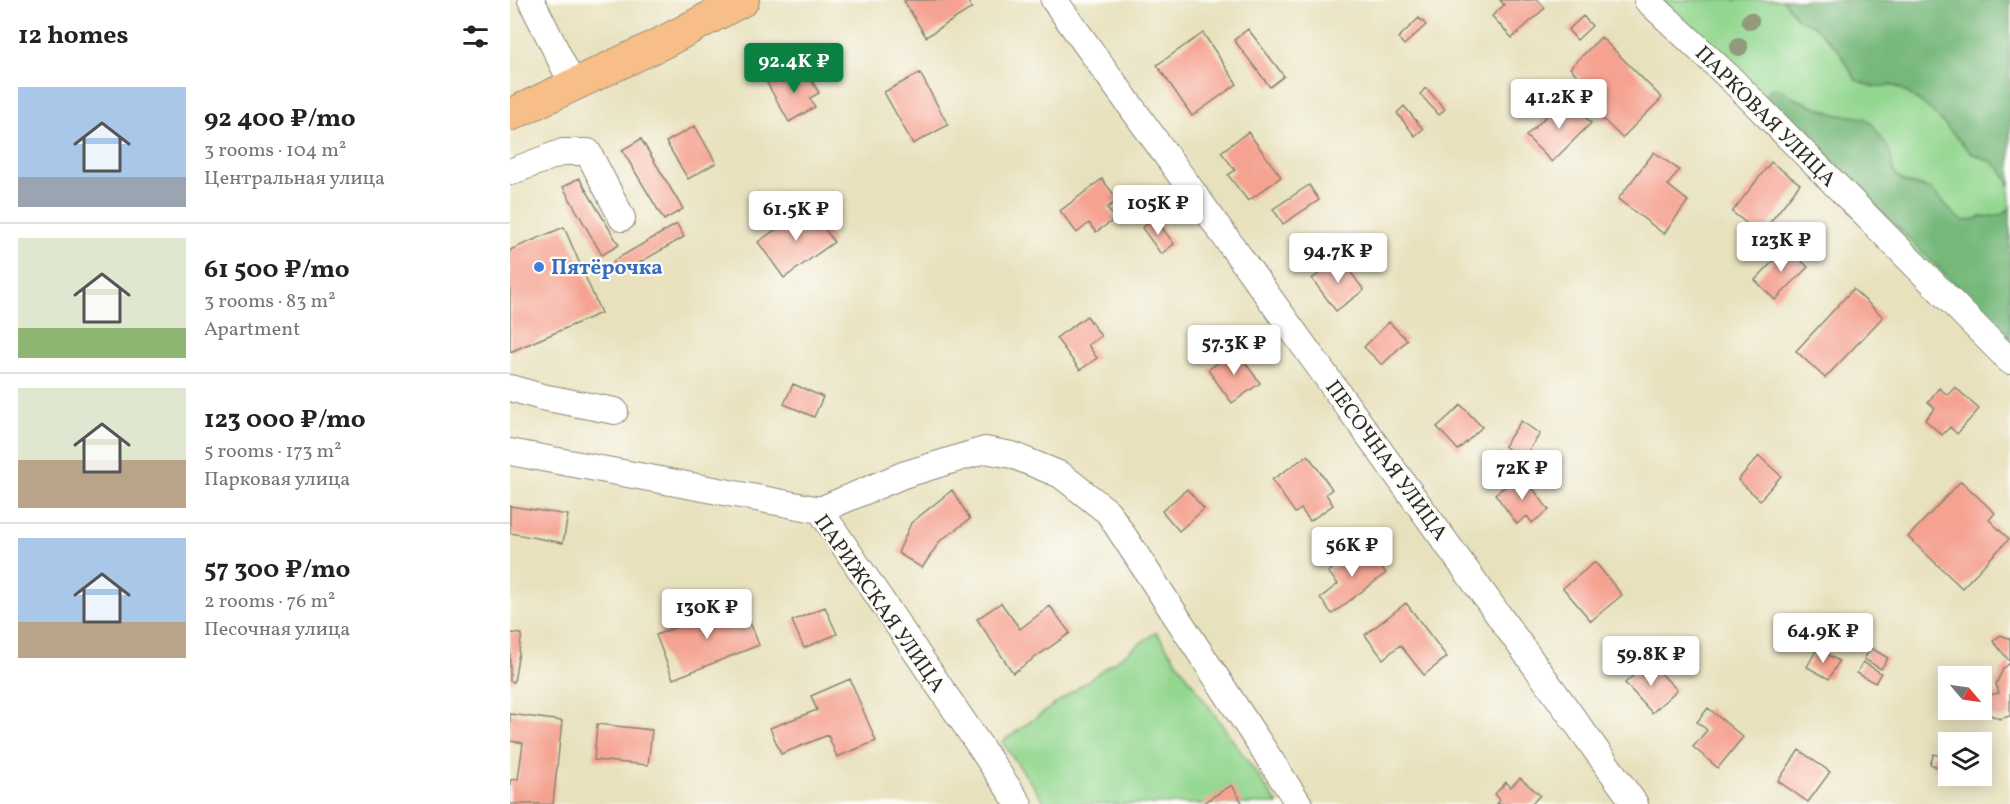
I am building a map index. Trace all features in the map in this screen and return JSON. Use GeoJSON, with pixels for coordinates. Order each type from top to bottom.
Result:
{"type":"FeatureCollection","features":[{"type":"Feature","properties":{"kind":"main road"},"geometry":{"type":"LineString","coordinates":[[510,115],[662,43],[743,0]]}},
{"type":"Feature","properties":{"kind":"street"},"geometry":{"type":"LineString","coordinates":[[531,0],[573,85]]}},
{"type":"Feature","properties":{"kind":"street","name":"ПЕСОЧНАЯ УЛИЦА"},"geometry":{"type":"LineString","coordinates":[[1054,0],[1635,804]]}},
{"type":"Feature","properties":{"kind":"street","name":"ПАРКОВАЯ УЛИЦА"},"geometry":{"type":"LineString","coordinates":[[1647,0],[1731,79],[2010,361]]}},
{"type":"Feature","properties":{"kind":"street"},"geometry":{"type":"LineString","coordinates":[[510,172],[563,152],[588,152],[622,218]]}},
{"type":"Feature","properties":{"kind":"street"},"geometry":{"type":"LineString","coordinates":[[510,388],[542,397],[615,411]]}},
{"type":"Feature","properties":{"kind":"street"},"geometry":{"type":"LineString","coordinates":[[820,510],[903,475],[985,450],[1012,455],[1061,475],[1108,512],[1299,804]]}},
{"type":"Feature","properties":{"kind":"street","name":"ПАРИЖСКАЯ УЛИЦА"},"geometry":{"type":"LineString","coordinates":[[510,452],[820,510],[1019,804]]}},
{"type":"Feature","properties":{"kind":"green space"},"geometry":{"type":"Polygon","coordinates":[[[1661,0],[1783,0],[1798,19],[1813,25],[1838,50],[1856,80],[1874,87],[1891,85],[1906,91],[1933,112],[1971,153],[1992,162],[2001,170],[2009,182],[2010,208],[1997,216],[1965,221],[1956,217],[1941,199],[1923,186],[1904,182],[1897,176],[1893,170],[1888,149],[1854,116],[1838,115],[1789,96],[2010,338],[2010,352],[1661,0]]]}},
{"type":"Feature","properties":{"kind":"green space"},"geometry":{"type":"Polygon","coordinates":[[[1783,0],[2010,0],[2010,185],[2001,170],[1992,162],[1971,153],[1933,112],[1918,100],[1898,87],[1891,85],[1874,87],[1856,80],[1838,50],[1813,25],[1798,19],[1783,0]]]}},
{"type":"Feature","properties":{"kind":"green space"},"geometry":{"type":"Polygon","coordinates":[[[1771,88],[1780,89],[1795,99],[1838,115],[1866,119],[1874,126],[1888,149],[1893,170],[1897,176],[1904,182],[1932,190],[1957,217],[1965,221],[1997,216],[2010,208],[2010,338],[1764,96],[1771,88]]]}},
{"type":"Feature","properties":{"kind":"green space"},"geometry":{"type":"Polygon","coordinates":[[[1156,632],[1278,804],[1046,804],[1002,742],[1156,632]]]}},
{"type":"Feature","properties":{"kind":"building"},"geometry":{"type":"Polygon","coordinates":[[[905,0],[967,0],[972,8],[926,37],[905,0]]]}},
{"type":"Feature","properties":{"kind":"building"},"geometry":{"type":"Polygon","coordinates":[[[1500,0],[1538,0],[1545,8],[1512,38],[1492,16],[1504,5],[1500,0]]]}},
{"type":"Feature","properties":{"kind":"building"},"geometry":{"type":"Polygon","coordinates":[[[1583,16],[1592,26],[1577,40],[1568,30],[1583,16]]]}},
{"type":"Feature","properties":{"kind":"building"},"geometry":{"type":"Polygon","coordinates":[[[1419,18],[1426,25],[1404,45],[1398,38],[1419,18]]]}},
{"type":"Feature","properties":{"kind":"building"},"geometry":{"type":"Polygon","coordinates":[[[1248,29],[1284,76],[1270,87],[1234,40],[1248,29]]]}},
{"type":"Feature","properties":{"kind":"building"},"geometry":{"type":"Polygon","coordinates":[[[1203,33],[1237,84],[1192,116],[1157,65],[1203,33]]]}},
{"type":"Feature","properties":{"kind":"building"},"geometry":{"type":"Polygon","coordinates":[[[1601,37],[1662,98],[1622,138],[1581,97],[1590,88],[1570,68],[1601,37]]]}},
{"type":"Feature","properties":{"kind":"building"},"geometry":{"type":"Polygon","coordinates":[[[790,70],[795,78],[806,71],[819,93],[810,98],[815,107],[789,122],[767,83],[790,70]]]}},
{"type":"Feature","properties":{"kind":"building"},"geometry":{"type":"Polygon","coordinates":[[[920,73],[948,125],[913,144],[884,92],[920,73]]]}},
{"type":"Feature","properties":{"kind":"building"},"geometry":{"type":"Polygon","coordinates":[[[1426,88],[1445,109],[1439,115],[1420,94],[1426,88]]]}},
{"type":"Feature","properties":{"kind":"building"},"geometry":{"type":"Polygon","coordinates":[[[1566,97],[1591,123],[1552,162],[1526,136],[1566,97]]]}},
{"type":"Feature","properties":{"kind":"building"},"geometry":{"type":"Polygon","coordinates":[[[1404,106],[1423,129],[1415,136],[1397,113],[1404,106]]]}},
{"type":"Feature","properties":{"kind":"building"},"geometry":{"type":"Polygon","coordinates":[[[695,126],[716,163],[688,179],[666,142],[695,126]]]}},
{"type":"Feature","properties":{"kind":"building"},"geometry":{"type":"Polygon","coordinates":[[[1248,132],[1281,177],[1248,201],[1228,175],[1235,170],[1221,152],[1248,132]]]}},
{"type":"Feature","properties":{"kind":"building"},"geometry":{"type":"Polygon","coordinates":[[[641,139],[683,209],[664,220],[622,150],[641,139]]]}},
{"type":"Feature","properties":{"kind":"building"},"geometry":{"type":"Polygon","coordinates":[[[1654,152],[1679,170],[1668,185],[1688,201],[1664,234],[1618,199],[1654,152]]]}},
{"type":"Feature","properties":{"kind":"building"},"geometry":{"type":"Polygon","coordinates":[[[1771,162],[1800,184],[1761,234],[1732,212],[1771,162]]]}},
{"type":"Feature","properties":{"kind":"building"},"geometry":{"type":"Polygon","coordinates":[[[579,178],[619,245],[602,255],[563,187],[579,178]]]}},
{"type":"Feature","properties":{"kind":"building"},"geometry":{"type":"Polygon","coordinates":[[[1102,179],[1118,200],[1107,208],[1115,219],[1096,232],[1089,223],[1077,233],[1060,211],[1102,179]]]}},
{"type":"Feature","properties":{"kind":"building"},"geometry":{"type":"Polygon","coordinates":[[[1309,185],[1319,200],[1283,224],[1273,209],[1309,185]]]}},
{"type":"Feature","properties":{"kind":"building"},"geometry":{"type":"Polygon","coordinates":[[[809,206],[834,242],[784,278],[758,242],[809,206]]]}},
{"type":"Feature","properties":{"kind":"building"},"geometry":{"type":"Polygon","coordinates":[[[1155,218],[1174,244],[1161,254],[1142,228],[1155,218]]]}},
{"type":"Feature","properties":{"kind":"building"},"geometry":{"type":"Polygon","coordinates":[[[677,224],[684,237],[620,274],[613,261],[677,224]]]}},
{"type":"Feature","properties":{"kind":"building"},"geometry":{"type":"Polygon","coordinates":[[[564,227],[601,313],[510,352],[510,250],[564,227]]]}},
{"type":"Feature","properties":{"kind":"building"},"geometry":{"type":"Polygon","coordinates":[[[1787,247],[1808,267],[1775,300],[1755,280],[1787,247]]]}},
{"type":"Feature","properties":{"kind":"building"},"geometry":{"type":"Polygon","coordinates":[[[1340,258],[1364,290],[1336,311],[1312,279],[1340,258]]]}},
{"type":"Feature","properties":{"kind":"building"},"geometry":{"type":"Polygon","coordinates":[[[1853,289],[1883,317],[1825,378],[1796,351],[1853,289]]]}},
{"type":"Feature","properties":{"kind":"building"},"geometry":{"type":"Polygon","coordinates":[[[1087,316],[1101,336],[1088,345],[1097,358],[1080,370],[1056,338],[1087,316]]]}},
{"type":"Feature","properties":{"kind":"building"},"geometry":{"type":"Polygon","coordinates":[[[1389,322],[1407,340],[1382,365],[1364,347],[1389,322]]]}},
{"type":"Feature","properties":{"kind":"building"},"geometry":{"type":"Polygon","coordinates":[[[1236,350],[1260,383],[1232,403],[1208,370],[1236,350]]]}},
{"type":"Feature","properties":{"kind":"building"},"geometry":{"type":"Polygon","coordinates":[[[793,384],[823,397],[814,417],[784,404],[793,384]]]}},
{"type":"Feature","properties":{"kind":"building"},"geometry":{"type":"Polygon","coordinates":[[[1955,387],[1979,409],[1957,434],[1950,427],[1942,435],[1925,420],[1935,408],[1928,402],[1939,388],[1948,395],[1955,387]]]}},
{"type":"Feature","properties":{"kind":"building"},"geometry":{"type":"Polygon","coordinates":[[[1461,405],[1482,427],[1458,450],[1437,427],[1461,405]]]}},
{"type":"Feature","properties":{"kind":"building"},"geometry":{"type":"Polygon","coordinates":[[[1521,421],[1540,434],[1523,459],[1504,446],[1521,421]]]}},
{"type":"Feature","properties":{"kind":"building"},"geometry":{"type":"Polygon","coordinates":[[[1308,455],[1332,489],[1326,494],[1333,505],[1310,521],[1301,509],[1295,513],[1272,480],[1308,455]]]}},
{"type":"Feature","properties":{"kind":"building"},"geometry":{"type":"Polygon","coordinates":[[[1759,456],[1781,476],[1760,500],[1738,480],[1759,456]]]}},
{"type":"Feature","properties":{"kind":"building"},"geometry":{"type":"Polygon","coordinates":[[[1522,474],[1549,510],[1532,523],[1527,516],[1517,524],[1495,494],[1522,474]]]}},
{"type":"Feature","properties":{"kind":"building"},"geometry":{"type":"Polygon","coordinates":[[[1961,481],[1995,513],[1989,520],[2009,539],[1962,588],[1908,537],[1961,481]]]}},
{"type":"Feature","properties":{"kind":"building"},"geometry":{"type":"Polygon","coordinates":[[[1187,489],[1204,509],[1179,531],[1162,511],[1187,489]]]}},
{"type":"Feature","properties":{"kind":"building"},"geometry":{"type":"Polygon","coordinates":[[[952,490],[970,519],[940,541],[922,568],[898,553],[911,523],[952,490]]]}},
{"type":"Feature","properties":{"kind":"building"},"geometry":{"type":"Polygon","coordinates":[[[510,506],[568,515],[563,543],[510,533],[510,506]]]}},
{"type":"Feature","properties":{"kind":"building"},"geometry":{"type":"Polygon","coordinates":[[[1364,545],[1386,573],[1332,614],[1320,598],[1338,584],[1328,572],[1364,545]]]}},
{"type":"Feature","properties":{"kind":"building"},"geometry":{"type":"Polygon","coordinates":[[[1595,562],[1622,595],[1591,621],[1563,588],[1595,562]]]}},
{"type":"Feature","properties":{"kind":"building"},"geometry":{"type":"Polygon","coordinates":[[[742,602],[759,645],[673,679],[656,635],[742,602]]]}},
{"type":"Feature","properties":{"kind":"building"},"geometry":{"type":"Polygon","coordinates":[[[1001,603],[1020,629],[1050,606],[1070,633],[1013,673],[977,619],[1001,603]]]}},
{"type":"Feature","properties":{"kind":"building"},"geometry":{"type":"Polygon","coordinates":[[[1406,603],[1447,657],[1424,675],[1400,645],[1383,659],[1365,635],[1406,603]]]}},
{"type":"Feature","properties":{"kind":"building"},"geometry":{"type":"Polygon","coordinates":[[[825,607],[837,634],[804,648],[792,621],[825,607]]]}},
{"type":"Feature","properties":{"kind":"building"},"geometry":{"type":"Polygon","coordinates":[[[510,633],[522,634],[514,682],[510,681],[510,633]]]}},
{"type":"Feature","properties":{"kind":"building"},"geometry":{"type":"Polygon","coordinates":[[[2001,635],[2010,639],[2010,662],[1993,641],[2001,635]]]}},
{"type":"Feature","properties":{"kind":"building"},"geometry":{"type":"Polygon","coordinates":[[[1871,648],[1888,658],[1881,669],[1864,659],[1871,648]]]}},
{"type":"Feature","properties":{"kind":"building"},"geometry":{"type":"Polygon","coordinates":[[[1817,649],[1839,661],[1829,679],[1807,667],[1817,649]]]}},
{"type":"Feature","properties":{"kind":"building"},"geometry":{"type":"Polygon","coordinates":[[[1649,661],[1677,690],[1652,713],[1625,683],[1649,661]]]}},
{"type":"Feature","properties":{"kind":"building"},"geometry":{"type":"Polygon","coordinates":[[[1863,662],[1881,673],[1875,683],[1857,673],[1863,662]]]}},
{"type":"Feature","properties":{"kind":"building"},"geometry":{"type":"Polygon","coordinates":[[[2010,663],[2010,716],[1999,719],[1992,716],[1992,695],[1999,693],[1996,684],[2003,669],[2010,663]]]}},
{"type":"Feature","properties":{"kind":"building"},"geometry":{"type":"Polygon","coordinates":[[[850,679],[876,741],[837,757],[828,735],[781,754],[770,728],[817,710],[811,696],[850,679]]]}},
{"type":"Feature","properties":{"kind":"building"},"geometry":{"type":"Polygon","coordinates":[[[1708,708],[1743,737],[1718,768],[1693,747],[1707,730],[1697,722],[1708,708]]]}},
{"type":"Feature","properties":{"kind":"building"},"geometry":{"type":"Polygon","coordinates":[[[510,714],[562,721],[553,804],[510,804],[510,780],[518,779],[523,743],[510,741],[510,714]]]}},
{"type":"Feature","properties":{"kind":"building"},"geometry":{"type":"Polygon","coordinates":[[[597,724],[652,730],[648,765],[594,760],[597,724]]]}},
{"type":"Feature","properties":{"kind":"building"},"geometry":{"type":"Polygon","coordinates":[[[1799,750],[1830,772],[1808,802],[1778,781],[1799,750]]]}},
{"type":"Feature","properties":{"kind":"building"},"geometry":{"type":"Polygon","coordinates":[[[1934,754],[1938,755],[1938,767],[1930,764],[1934,754]]]}},
{"type":"Feature","properties":{"kind":"building"},"geometry":{"type":"Polygon","coordinates":[[[1520,778],[1540,795],[1532,804],[1497,804],[1500,800],[1495,794],[1506,782],[1511,787],[1520,778]]]}},
{"type":"Feature","properties":{"kind":"building"},"geometry":{"type":"Polygon","coordinates":[[[1232,785],[1243,804],[1201,804],[1232,785]]]}},
{"type":"Feature","properties":{"kind":"place","name":"Пятёрочка"},"geometry":{"type":"Point","coordinates":[539,267]}}]}
